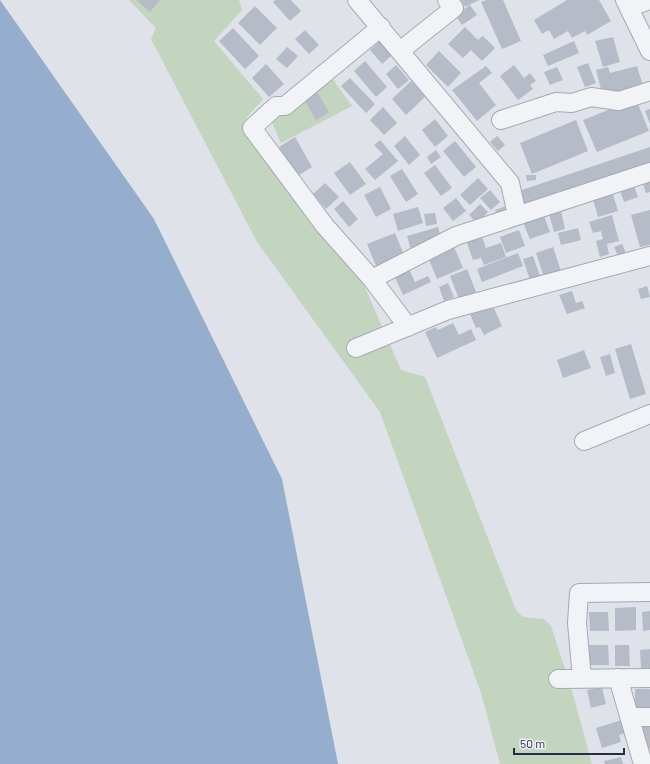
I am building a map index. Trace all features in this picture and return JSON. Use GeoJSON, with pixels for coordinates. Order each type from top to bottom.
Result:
{"type":"FeatureCollection","features":[{"type":"Feature","properties":{"kind":"street"},"geometry":{"type":"LineString","coordinates":[[357,0],[510,183],[517,215]]}},
{"type":"Feature","properties":{"kind":"street"},"geometry":{"type":"LineString","coordinates":[[400,51],[454,8],[447,0]]}},
{"type":"Feature","properties":{"kind":"street"},"geometry":{"type":"LineString","coordinates":[[650,0],[627,4],[650,51]]}},
{"type":"Feature","properties":{"kind":"street"},"geometry":{"type":"LineString","coordinates":[[381,27],[285,106],[276,106],[252,128],[325,226],[372,279],[408,326]]}},
{"type":"Feature","properties":{"kind":"street"},"geometry":{"type":"LineString","coordinates":[[502,120],[556,102],[572,103],[591,97],[619,101],[650,91]]}},
{"type":"Feature","properties":{"kind":"street"},"geometry":{"type":"LineString","coordinates":[[372,279],[456,236],[650,172]]}},
{"type":"Feature","properties":{"kind":"street"},"geometry":{"type":"LineString","coordinates":[[356,348],[448,310],[650,256]]}},
{"type":"Feature","properties":{"kind":"street"},"geometry":{"type":"LineString","coordinates":[[584,441],[650,414]]}},
{"type":"Feature","properties":{"kind":"street"},"geometry":{"type":"LineString","coordinates":[[582,678],[577,623],[579,593],[650,592]]}},
{"type":"Feature","properties":{"kind":"street"},"geometry":{"type":"LineString","coordinates":[[618,678],[629,717],[644,759]]}},
{"type":"Feature","properties":{"kind":"street"},"geometry":{"type":"LineString","coordinates":[[558,679],[650,678]]}},
{"type":"Feature","properties":{"kind":"street"},"geometry":{"type":"LineString","coordinates":[[629,717],[650,717]]}},
{"type":"Feature","properties":{"kind":"green space"},"geometry":{"type":"Polygon","coordinates":[[[129,0],[239,0],[242,10],[214,41],[263,99],[247,117],[245,129],[363,283],[401,370],[425,377],[516,610],[523,617],[544,619],[551,626],[571,687],[592,764],[500,764],[481,693],[380,412],[257,242],[151,39],[156,28],[129,0]]]}},
{"type":"Feature","properties":{"kind":"green space"},"geometry":{"type":"Polygon","coordinates":[[[330,75],[352,106],[281,143],[272,122],[330,75]]]}},
{"type":"Feature","properties":{"kind":"water"},"geometry":{"type":"Polygon","coordinates":[[[0,0],[154,219],[282,479],[338,764],[0,764],[0,0]]]}},
{"type":"Feature","properties":{"kind":"building"},"geometry":{"type":"Polygon","coordinates":[[[136,0],[160,0],[150,12],[136,0]]]}},
{"type":"Feature","properties":{"kind":"building"},"geometry":{"type":"Polygon","coordinates":[[[275,0],[291,0],[301,11],[290,21],[273,2],[275,0]]]}},
{"type":"Feature","properties":{"kind":"building"},"geometry":{"type":"Polygon","coordinates":[[[461,0],[479,0],[465,7],[461,0]]]}},
{"type":"Feature","properties":{"kind":"building"},"geometry":{"type":"Polygon","coordinates":[[[487,0],[503,0],[521,41],[502,49],[481,2],[487,0]]]}},
{"type":"Feature","properties":{"kind":"building"},"geometry":{"type":"Polygon","coordinates":[[[567,0],[599,0],[611,21],[587,35],[585,31],[572,38],[568,31],[554,39],[549,30],[542,34],[534,20],[567,0]]]}},
{"type":"Feature","properties":{"kind":"building"},"geometry":{"type":"Polygon","coordinates":[[[470,5],[477,15],[462,25],[455,15],[470,5]]]}},
{"type":"Feature","properties":{"kind":"building"},"geometry":{"type":"Polygon","coordinates":[[[255,6],[277,28],[260,45],[238,23],[255,6]]]}},
{"type":"Feature","properties":{"kind":"building"},"geometry":{"type":"Polygon","coordinates":[[[465,27],[478,40],[483,36],[495,48],[482,61],[471,50],[463,58],[448,44],[465,27]]]}},
{"type":"Feature","properties":{"kind":"building"},"geometry":{"type":"Polygon","coordinates":[[[233,28],[259,56],[245,69],[219,41],[233,28]]]}},
{"type":"Feature","properties":{"kind":"building"},"geometry":{"type":"Polygon","coordinates":[[[305,30],[319,45],[309,54],[295,39],[305,30]]]}},
{"type":"Feature","properties":{"kind":"building"},"geometry":{"type":"Polygon","coordinates":[[[613,37],[620,62],[603,67],[595,41],[613,37]]]}},
{"type":"Feature","properties":{"kind":"building"},"geometry":{"type":"Polygon","coordinates":[[[380,41],[392,55],[382,64],[370,50],[380,41]]]}},
{"type":"Feature","properties":{"kind":"building"},"geometry":{"type":"Polygon","coordinates":[[[574,41],[579,53],[548,66],[543,55],[574,41]]]}},
{"type":"Feature","properties":{"kind":"building"},"geometry":{"type":"Polygon","coordinates":[[[287,47],[298,56],[287,68],[276,59],[287,47]]]}},
{"type":"Feature","properties":{"kind":"building"},"geometry":{"type":"Polygon","coordinates":[[[439,51],[461,73],[448,87],[426,65],[439,51]]]}},
{"type":"Feature","properties":{"kind":"building"},"geometry":{"type":"Polygon","coordinates":[[[365,61],[387,87],[376,97],[354,71],[365,61]]]}},
{"type":"Feature","properties":{"kind":"building"},"geometry":{"type":"Polygon","coordinates":[[[588,63],[596,83],[585,87],[577,67],[588,63]]]}},
{"type":"Feature","properties":{"kind":"building"},"geometry":{"type":"Polygon","coordinates":[[[266,64],[284,84],[269,97],[252,78],[266,64]]]}},
{"type":"Feature","properties":{"kind":"building"},"geometry":{"type":"Polygon","coordinates":[[[396,65],[409,80],[398,89],[386,74],[396,65]]]}},
{"type":"Feature","properties":{"kind":"building"},"geometry":{"type":"Polygon","coordinates":[[[514,65],[524,78],[530,73],[536,81],[530,85],[533,89],[518,100],[500,76],[514,65]]]}},
{"type":"Feature","properties":{"kind":"building"},"geometry":{"type":"Polygon","coordinates":[[[486,66],[492,73],[479,83],[496,105],[477,121],[452,90],[486,66]]]}},
{"type":"Feature","properties":{"kind":"building"},"geometry":{"type":"Polygon","coordinates":[[[637,66],[643,86],[603,97],[596,70],[608,67],[610,73],[637,66]]]}},
{"type":"Feature","properties":{"kind":"building"},"geometry":{"type":"Polygon","coordinates":[[[557,67],[563,80],[550,85],[544,72],[557,67]]]}},
{"type":"Feature","properties":{"kind":"building"},"geometry":{"type":"Polygon","coordinates":[[[350,78],[375,104],[366,113],[341,86],[350,78]]]}},
{"type":"Feature","properties":{"kind":"building"},"geometry":{"type":"Polygon","coordinates":[[[411,81],[426,96],[406,115],[392,99],[411,81]]]}},
{"type":"Feature","properties":{"kind":"building"},"geometry":{"type":"Polygon","coordinates":[[[317,92],[329,112],[316,120],[304,99],[317,92]]]}},
{"type":"Feature","properties":{"kind":"building"},"geometry":{"type":"Polygon","coordinates":[[[636,99],[649,131],[597,152],[583,120],[636,99]]]}},
{"type":"Feature","properties":{"kind":"building"},"geometry":{"type":"Polygon","coordinates":[[[383,107],[397,123],[384,135],[370,120],[383,107]]]}},
{"type":"Feature","properties":{"kind":"building"},"geometry":{"type":"Polygon","coordinates":[[[650,109],[650,124],[645,111],[650,109]]]}},
{"type":"Feature","properties":{"kind":"building"},"geometry":{"type":"Polygon","coordinates":[[[435,119],[448,136],[435,147],[422,130],[435,119]]]}},
{"type":"Feature","properties":{"kind":"building"},"geometry":{"type":"Polygon","coordinates":[[[576,120],[588,151],[532,174],[520,143],[576,120]]]}},
{"type":"Feature","properties":{"kind":"building"},"geometry":{"type":"Polygon","coordinates":[[[405,136],[420,155],[409,165],[394,146],[405,136]]]}},
{"type":"Feature","properties":{"kind":"building"},"geometry":{"type":"Polygon","coordinates":[[[497,136],[505,145],[498,151],[490,142],[497,136]]]}},
{"type":"Feature","properties":{"kind":"building"},"geometry":{"type":"Polygon","coordinates":[[[295,137],[312,167],[296,177],[279,147],[295,137]]]}},
{"type":"Feature","properties":{"kind":"building"},"geometry":{"type":"Polygon","coordinates":[[[380,140],[398,161],[375,180],[365,169],[383,154],[374,145],[380,140]]]}},
{"type":"Feature","properties":{"kind":"building"},"geometry":{"type":"Polygon","coordinates":[[[455,141],[476,167],[464,177],[443,151],[455,141]]]}},
{"type":"Feature","properties":{"kind":"building"},"geometry":{"type":"Polygon","coordinates":[[[650,147],[650,164],[519,209],[513,193],[650,147]]]}},
{"type":"Feature","properties":{"kind":"building"},"geometry":{"type":"Polygon","coordinates":[[[436,150],[441,157],[431,164],[427,157],[436,150]]]}},
{"type":"Feature","properties":{"kind":"building"},"geometry":{"type":"Polygon","coordinates":[[[350,162],[366,184],[350,195],[334,173],[350,162]]]}},
{"type":"Feature","properties":{"kind":"building"},"geometry":{"type":"Polygon","coordinates":[[[435,165],[452,188],[441,196],[424,173],[435,165]]]}},
{"type":"Feature","properties":{"kind":"building"},"geometry":{"type":"Polygon","coordinates":[[[402,169],[418,194],[406,202],[390,176],[402,169]]]}},
{"type":"Feature","properties":{"kind":"building"},"geometry":{"type":"Polygon","coordinates":[[[650,174],[650,192],[646,193],[641,177],[650,174]]]}},
{"type":"Feature","properties":{"kind":"building"},"geometry":{"type":"Polygon","coordinates":[[[526,175],[536,175],[536,180],[527,181],[526,175]]]}},
{"type":"Feature","properties":{"kind":"building"},"geometry":{"type":"Polygon","coordinates":[[[478,178],[488,189],[470,205],[460,195],[478,178]]]}},
{"type":"Feature","properties":{"kind":"building"},"geometry":{"type":"Polygon","coordinates":[[[325,183],[339,197],[326,209],[313,194],[325,183]]]}},
{"type":"Feature","properties":{"kind":"building"},"geometry":{"type":"Polygon","coordinates":[[[633,183],[638,197],[624,202],[619,188],[633,183]]]}},
{"type":"Feature","properties":{"kind":"building"},"geometry":{"type":"Polygon","coordinates":[[[380,187],[391,209],[376,217],[364,195],[380,187]]]}},
{"type":"Feature","properties":{"kind":"building"},"geometry":{"type":"Polygon","coordinates":[[[490,190],[500,202],[491,210],[480,198],[490,190]]]}},
{"type":"Feature","properties":{"kind":"building"},"geometry":{"type":"Polygon","coordinates":[[[612,191],[618,211],[598,217],[592,196],[612,191]]]}},
{"type":"Feature","properties":{"kind":"building"},"geometry":{"type":"Polygon","coordinates":[[[456,198],[466,211],[453,221],[443,208],[456,198]]]}},
{"type":"Feature","properties":{"kind":"building"},"geometry":{"type":"Polygon","coordinates":[[[343,201],[358,219],[349,227],[334,209],[343,201]]]}},
{"type":"Feature","properties":{"kind":"building"},"geometry":{"type":"Polygon","coordinates":[[[480,204],[488,212],[477,223],[469,215],[480,204]]]}},
{"type":"Feature","properties":{"kind":"building"},"geometry":{"type":"Polygon","coordinates":[[[512,204],[515,211],[498,218],[495,210],[512,204]]]}},
{"type":"Feature","properties":{"kind":"building"},"geometry":{"type":"Polygon","coordinates":[[[418,207],[423,223],[398,231],[393,214],[418,207]]]}},
{"type":"Feature","properties":{"kind":"building"},"geometry":{"type":"Polygon","coordinates":[[[560,207],[565,229],[554,232],[548,210],[560,207]]]}},
{"type":"Feature","properties":{"kind":"building"},"geometry":{"type":"Polygon","coordinates":[[[650,210],[650,245],[640,247],[631,215],[650,210]]]}},
{"type":"Feature","properties":{"kind":"building"},"geometry":{"type":"Polygon","coordinates":[[[435,213],[437,224],[426,226],[424,214],[435,213]]]}},
{"type":"Feature","properties":{"kind":"building"},"geometry":{"type":"Polygon","coordinates":[[[543,213],[550,232],[530,239],[522,220],[543,213]]]}},
{"type":"Feature","properties":{"kind":"building"},"geometry":{"type":"Polygon","coordinates":[[[612,215],[619,241],[607,244],[609,254],[600,257],[596,241],[603,239],[601,231],[593,233],[589,222],[612,215]]]}},
{"type":"Feature","properties":{"kind":"building"},"geometry":{"type":"Polygon","coordinates":[[[438,227],[442,241],[411,250],[407,236],[438,227]]]}},
{"type":"Feature","properties":{"kind":"building"},"geometry":{"type":"Polygon","coordinates":[[[578,228],[581,240],[561,245],[558,233],[578,228]]]}},
{"type":"Feature","properties":{"kind":"building"},"geometry":{"type":"Polygon","coordinates":[[[519,230],[525,246],[506,253],[500,237],[519,230]]]}},
{"type":"Feature","properties":{"kind":"building"},"geometry":{"type":"Polygon","coordinates":[[[480,231],[486,248],[501,243],[506,257],[484,265],[481,258],[473,260],[465,237],[480,231]]]}},
{"type":"Feature","properties":{"kind":"building"},"geometry":{"type":"Polygon","coordinates":[[[395,233],[404,255],[376,266],[367,244],[395,233]]]}},
{"type":"Feature","properties":{"kind":"building"},"geometry":{"type":"Polygon","coordinates":[[[453,244],[463,268],[437,279],[427,255],[453,244]]]}},
{"type":"Feature","properties":{"kind":"building"},"geometry":{"type":"Polygon","coordinates":[[[622,244],[627,255],[619,258],[614,247],[622,244]]]}},
{"type":"Feature","properties":{"kind":"building"},"geometry":{"type":"Polygon","coordinates":[[[553,247],[561,271],[544,277],[536,253],[553,247]]]}},
{"type":"Feature","properties":{"kind":"building"},"geometry":{"type":"Polygon","coordinates":[[[518,253],[523,266],[482,282],[477,269],[518,253]]]}},
{"type":"Feature","properties":{"kind":"building"},"geometry":{"type":"Polygon","coordinates":[[[533,256],[541,279],[531,283],[523,259],[533,256]]]}},
{"type":"Feature","properties":{"kind":"building"},"geometry":{"type":"Polygon","coordinates":[[[408,267],[415,282],[428,276],[431,282],[403,295],[393,273],[408,267]]]}},
{"type":"Feature","properties":{"kind":"building"},"geometry":{"type":"Polygon","coordinates":[[[467,269],[476,292],[459,299],[450,276],[467,269]]]}},
{"type":"Feature","properties":{"kind":"building"},"geometry":{"type":"Polygon","coordinates":[[[448,283],[454,297],[444,301],[439,287],[448,283]]]}},
{"type":"Feature","properties":{"kind":"building"},"geometry":{"type":"Polygon","coordinates":[[[647,286],[650,297],[641,299],[638,289],[647,286]]]}},
{"type":"Feature","properties":{"kind":"building"},"geometry":{"type":"Polygon","coordinates":[[[572,291],[576,303],[582,301],[585,308],[567,314],[559,295],[572,291]]]}},
{"type":"Feature","properties":{"kind":"building"},"geometry":{"type":"Polygon","coordinates":[[[492,304],[502,326],[484,335],[480,327],[476,328],[470,314],[492,304]]]}},
{"type":"Feature","properties":{"kind":"building"},"geometry":{"type":"Polygon","coordinates":[[[453,323],[459,335],[471,329],[476,340],[437,358],[425,332],[436,327],[438,330],[453,323]]]}},
{"type":"Feature","properties":{"kind":"building"},"geometry":{"type":"Polygon","coordinates":[[[631,344],[646,394],[630,399],[615,349],[631,344]]]}},
{"type":"Feature","properties":{"kind":"building"},"geometry":{"type":"Polygon","coordinates":[[[584,350],[591,368],[563,378],[557,360],[584,350]]]}},
{"type":"Feature","properties":{"kind":"building"},"geometry":{"type":"Polygon","coordinates":[[[610,354],[615,373],[606,376],[600,357],[610,354]]]}},
{"type":"Feature","properties":{"kind":"building"},"geometry":{"type":"Polygon","coordinates":[[[636,607],[636,630],[615,631],[615,608],[636,607]]]}},
{"type":"Feature","properties":{"kind":"building"},"geometry":{"type":"Polygon","coordinates":[[[650,611],[650,630],[643,631],[642,612],[650,611]]]}},
{"type":"Feature","properties":{"kind":"building"},"geometry":{"type":"Polygon","coordinates":[[[589,612],[608,612],[609,631],[590,631],[589,612]]]}},
{"type":"Feature","properties":{"kind":"building"},"geometry":{"type":"Polygon","coordinates":[[[588,645],[608,645],[609,665],[588,665],[588,645]]]}},
{"type":"Feature","properties":{"kind":"building"},"geometry":{"type":"Polygon","coordinates":[[[615,645],[629,645],[630,666],[615,666],[615,645]]]}},
{"type":"Feature","properties":{"kind":"building"},"geometry":{"type":"Polygon","coordinates":[[[650,649],[650,668],[641,668],[640,650],[650,649]]]}},
{"type":"Feature","properties":{"kind":"building"},"geometry":{"type":"Polygon","coordinates":[[[602,687],[606,704],[591,708],[587,690],[602,687]]]}},
{"type":"Feature","properties":{"kind":"building"},"geometry":{"type":"Polygon","coordinates":[[[635,689],[650,689],[650,710],[635,711],[635,689]]]}},
{"type":"Feature","properties":{"kind":"building"},"geometry":{"type":"Polygon","coordinates":[[[622,720],[626,733],[619,735],[621,742],[602,748],[596,728],[622,720]]]}},
{"type":"Feature","properties":{"kind":"building"},"geometry":{"type":"Polygon","coordinates":[[[640,723],[650,723],[650,748],[645,748],[645,734],[640,734],[640,723]]]}},
{"type":"Feature","properties":{"kind":"building"},"geometry":{"type":"Polygon","coordinates":[[[621,757],[623,764],[605,764],[604,761],[621,757]]]}}]}
